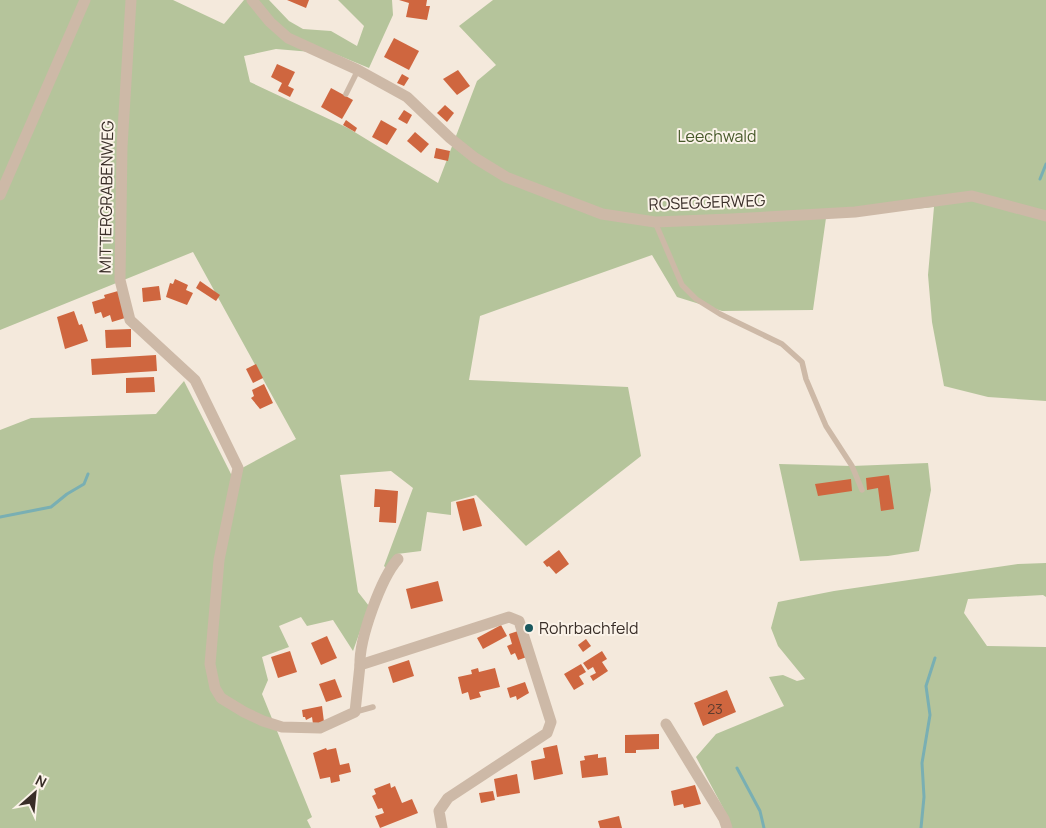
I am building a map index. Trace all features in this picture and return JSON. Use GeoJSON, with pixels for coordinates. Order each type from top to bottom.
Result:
{"type":"FeatureCollection","features":[{"type":"Feature","properties":{"kind":"street"},"geometry":{"type":"LineString","coordinates":[[0,195],[85,0]]}},
{"type":"Feature","properties":{"kind":"street","name":"MITTERGRABENWEG"},"geometry":{"type":"LineString","coordinates":[[131,0],[122,147],[120,280],[130,320],[195,380],[238,468],[219,560],[210,664],[215,688],[221,698],[244,712],[282,727],[320,728],[355,712]]}},
{"type":"Feature","properties":{"kind":"street","name":"ROSEGGERWEG"},"geometry":{"type":"LineString","coordinates":[[252,0],[270,22],[288,38],[358,70],[407,97],[462,149],[506,177],[602,214],[655,222],[854,212],[972,196],[1046,216]]}},
{"type":"Feature","properties":{"kind":"street"},"geometry":{"type":"LineString","coordinates":[[355,712],[360,650],[387,574],[398,559]]}},
{"type":"Feature","properties":{"kind":"street"},"geometry":{"type":"LineString","coordinates":[[360,665],[509,617],[519,620],[551,722],[546,732],[448,798],[439,811],[442,828]]}},
{"type":"Feature","properties":{"kind":"street"},"geometry":{"type":"LineString","coordinates":[[666,724],[724,819],[726,828]]}},
{"type":"Feature","properties":{"kind":"lane"},"geometry":{"type":"LineString","coordinates":[[346,94],[358,70]]}},
{"type":"Feature","properties":{"kind":"lane"},"geometry":{"type":"LineString","coordinates":[[655,222],[682,285],[696,299],[720,314],[782,344],[802,362],[806,379],[826,426],[852,466],[862,490]]}},
{"type":"Feature","properties":{"kind":"lane"},"geometry":{"type":"LineString","coordinates":[[355,712],[373,707]]}},
{"type":"Feature","properties":{"kind":"green space","name":"Leechwald"},"geometry":{"type":"Polygon","coordinates":[[[0,0],[173,0],[224,24],[244,0],[269,0],[289,21],[303,29],[331,31],[357,46],[364,26],[338,0],[392,0],[393,15],[369,68],[335,54],[276,49],[244,56],[250,82],[348,128],[438,183],[477,81],[496,65],[459,26],[493,0],[1046,0],[1046,401],[988,397],[944,386],[932,322],[928,275],[934,207],[826,218],[813,310],[722,311],[677,297],[652,255],[480,316],[469,380],[628,387],[641,456],[526,546],[476,495],[451,502],[451,515],[427,512],[421,551],[397,554],[388,570],[384,566],[413,488],[391,471],[340,475],[358,592],[369,606],[353,651],[333,620],[307,626],[301,617],[279,626],[289,647],[262,657],[268,680],[262,694],[312,817],[307,820],[311,828],[0,828],[0,430],[31,418],[156,414],[184,381],[231,474],[296,439],[193,252],[0,330],[0,0]]]}},
{"type":"Feature","properties":{"kind":"green space"},"geometry":{"type":"Polygon","coordinates":[[[928,463],[931,490],[919,551],[888,556],[800,561],[779,464],[852,466],[928,463]]]}},
{"type":"Feature","properties":{"kind":"green space"},"geometry":{"type":"Polygon","coordinates":[[[1046,563],[1046,597],[1043,595],[968,599],[964,613],[987,646],[1046,647],[1046,828],[731,828],[729,819],[696,757],[716,734],[784,706],[769,677],[783,675],[797,681],[805,679],[778,646],[771,628],[778,602],[834,591],[1018,564],[1046,563]]]}},
{"type":"Feature","properties":{"kind":"building"},"geometry":{"type":"Polygon","coordinates":[[[287,0],[309,0],[306,8],[287,0]]]}},
{"type":"Feature","properties":{"kind":"building"},"geometry":{"type":"Polygon","coordinates":[[[399,0],[427,0],[426,6],[430,6],[427,20],[406,17],[409,3],[399,0]]]}},
{"type":"Feature","properties":{"kind":"building"},"geometry":{"type":"Polygon","coordinates":[[[394,38],[419,51],[409,70],[384,57],[394,38]]]}},
{"type":"Feature","properties":{"kind":"building"},"geometry":{"type":"Polygon","coordinates":[[[277,64],[295,72],[288,86],[294,89],[290,97],[278,91],[282,83],[271,77],[277,64]]]}},
{"type":"Feature","properties":{"kind":"building"},"geometry":{"type":"Polygon","coordinates":[[[458,70],[470,86],[457,95],[443,79],[458,70]]]}},
{"type":"Feature","properties":{"kind":"building"},"geometry":{"type":"Polygon","coordinates":[[[402,74],[409,78],[404,86],[397,83],[402,74]]]}},
{"type":"Feature","properties":{"kind":"building"},"geometry":{"type":"Polygon","coordinates":[[[331,88],[353,100],[342,119],[321,107],[331,88]]]}},
{"type":"Feature","properties":{"kind":"building"},"geometry":{"type":"Polygon","coordinates":[[[445,105],[454,113],[447,122],[437,113],[445,105]]]}},
{"type":"Feature","properties":{"kind":"building"},"geometry":{"type":"Polygon","coordinates":[[[404,110],[412,115],[407,124],[398,119],[404,110]]]}},
{"type":"Feature","properties":{"kind":"building"},"geometry":{"type":"Polygon","coordinates":[[[346,120],[357,128],[355,132],[343,125],[346,120]]]}},
{"type":"Feature","properties":{"kind":"building"},"geometry":{"type":"Polygon","coordinates":[[[381,120],[397,129],[387,145],[372,137],[381,120]]]}},
{"type":"Feature","properties":{"kind":"building"},"geometry":{"type":"Polygon","coordinates":[[[415,132],[429,144],[421,153],[407,141],[415,132]]]}},
{"type":"Feature","properties":{"kind":"building"},"geometry":{"type":"Polygon","coordinates":[[[436,148],[450,151],[448,161],[434,158],[436,148]]]}},
{"type":"Feature","properties":{"kind":"building"},"geometry":{"type":"Polygon","coordinates":[[[175,279],[188,285],[186,290],[193,293],[187,305],[166,297],[170,283],[173,284],[175,279]]]}},
{"type":"Feature","properties":{"kind":"building"},"geometry":{"type":"Polygon","coordinates":[[[200,281],[220,295],[216,301],[196,288],[200,281]]]}},
{"type":"Feature","properties":{"kind":"building"},"geometry":{"type":"Polygon","coordinates":[[[159,286],[161,300],[143,302],[142,288],[159,286]]]}},
{"type":"Feature","properties":{"kind":"building"},"geometry":{"type":"Polygon","coordinates":[[[118,291],[125,318],[112,322],[110,315],[103,318],[101,312],[95,314],[92,302],[105,298],[104,295],[118,291]]]}},
{"type":"Feature","properties":{"kind":"building"},"geometry":{"type":"Polygon","coordinates":[[[74,311],[79,325],[82,324],[88,341],[65,349],[57,317],[74,311]]]}},
{"type":"Feature","properties":{"kind":"building"},"geometry":{"type":"Polygon","coordinates":[[[131,329],[131,347],[106,348],[105,330],[131,329]]]}},
{"type":"Feature","properties":{"kind":"building"},"geometry":{"type":"Polygon","coordinates":[[[156,355],[157,371],[92,375],[91,359],[156,355]]]}},
{"type":"Feature","properties":{"kind":"building"},"geometry":{"type":"Polygon","coordinates":[[[256,364],[263,378],[253,383],[246,369],[256,364]]]}},
{"type":"Feature","properties":{"kind":"building"},"geometry":{"type":"Polygon","coordinates":[[[154,377],[155,392],[126,393],[126,378],[154,377]]]}},
{"type":"Feature","properties":{"kind":"building"},"geometry":{"type":"Polygon","coordinates":[[[264,384],[273,403],[260,409],[251,398],[254,396],[252,390],[264,384]]]}},
{"type":"Feature","properties":{"kind":"building"},"geometry":{"type":"Polygon","coordinates":[[[889,475],[894,509],[881,511],[878,488],[867,490],[866,478],[889,475]]]}},
{"type":"Feature","properties":{"kind":"building"},"geometry":{"type":"Polygon","coordinates":[[[851,479],[852,491],[818,496],[815,484],[851,479]]]}},
{"type":"Feature","properties":{"kind":"building"},"geometry":{"type":"Polygon","coordinates":[[[375,489],[398,491],[396,523],[379,522],[380,507],[374,507],[375,489]]]}},
{"type":"Feature","properties":{"kind":"building"},"geometry":{"type":"Polygon","coordinates":[[[474,498],[482,526],[463,531],[456,502],[474,498]]]}},
{"type":"Feature","properties":{"kind":"building"},"geometry":{"type":"Polygon","coordinates":[[[559,550],[569,564],[556,574],[543,562],[559,550]]]}},
{"type":"Feature","properties":{"kind":"building"},"geometry":{"type":"Polygon","coordinates":[[[438,581],[443,601],[411,609],[406,589],[438,581]]]}},
{"type":"Feature","properties":{"kind":"building"},"geometry":{"type":"Polygon","coordinates":[[[501,625],[507,636],[483,649],[477,638],[501,625]]]}},
{"type":"Feature","properties":{"kind":"building"},"geometry":{"type":"Polygon","coordinates":[[[518,631],[527,657],[518,660],[515,653],[511,655],[507,646],[512,644],[509,634],[518,631]]]}},
{"type":"Feature","properties":{"kind":"building"},"geometry":{"type":"Polygon","coordinates":[[[327,636],[337,658],[321,665],[311,643],[327,636]]]}},
{"type":"Feature","properties":{"kind":"building"},"geometry":{"type":"Polygon","coordinates":[[[586,639],[591,646],[583,652],[578,645],[586,639]]]}},
{"type":"Feature","properties":{"kind":"building"},"geometry":{"type":"Polygon","coordinates":[[[290,651],[297,672],[278,678],[271,657],[290,651]]]}},
{"type":"Feature","properties":{"kind":"building"},"geometry":{"type":"Polygon","coordinates":[[[602,651],[607,659],[602,662],[608,671],[593,681],[590,676],[596,673],[593,667],[588,670],[583,663],[602,651]]]}},
{"type":"Feature","properties":{"kind":"building"},"geometry":{"type":"Polygon","coordinates":[[[409,660],[414,676],[393,683],[388,667],[409,660]]]}},
{"type":"Feature","properties":{"kind":"building"},"geometry":{"type":"Polygon","coordinates":[[[581,664],[586,672],[579,676],[584,684],[574,690],[564,674],[581,664]]]}},
{"type":"Feature","properties":{"kind":"building"},"geometry":{"type":"Polygon","coordinates":[[[478,668],[479,672],[495,668],[500,687],[479,692],[481,697],[470,700],[468,692],[462,694],[458,677],[472,674],[471,670],[478,668]]]}},
{"type":"Feature","properties":{"kind":"building"},"geometry":{"type":"Polygon","coordinates":[[[335,679],[342,697],[326,702],[319,684],[335,679]]]}},
{"type":"Feature","properties":{"kind":"building"},"geometry":{"type":"Polygon","coordinates":[[[525,682],[529,693],[517,700],[516,696],[510,698],[507,688],[525,682]]]}},
{"type":"Feature","properties":{"kind":"building"},"geometry":{"type":"Polygon","coordinates":[[[727,690],[736,712],[703,726],[694,703],[727,690]]]}},
{"type":"Feature","properties":{"kind":"building"},"geometry":{"type":"Polygon","coordinates":[[[322,706],[324,722],[313,724],[312,717],[306,720],[303,717],[302,710],[322,706]]]}},
{"type":"Feature","properties":{"kind":"building"},"geometry":{"type":"Polygon","coordinates":[[[659,734],[659,749],[636,750],[636,753],[625,753],[625,735],[659,734]]]}},
{"type":"Feature","properties":{"kind":"building"},"geometry":{"type":"Polygon","coordinates":[[[557,745],[563,774],[534,780],[531,761],[545,758],[543,748],[557,745]]]}},
{"type":"Feature","properties":{"kind":"building"},"geometry":{"type":"Polygon","coordinates":[[[326,748],[327,750],[336,748],[340,765],[349,763],[351,772],[339,775],[340,781],[331,783],[330,777],[320,779],[313,753],[326,748]]]}},
{"type":"Feature","properties":{"kind":"building"},"geometry":{"type":"Polygon","coordinates":[[[598,754],[598,758],[606,757],[608,775],[582,778],[580,761],[585,760],[584,756],[598,754]]]}},
{"type":"Feature","properties":{"kind":"building"},"geometry":{"type":"Polygon","coordinates":[[[517,774],[520,793],[497,797],[494,779],[517,774]]]}},
{"type":"Feature","properties":{"kind":"building"},"geometry":{"type":"Polygon","coordinates":[[[390,783],[391,788],[395,786],[402,803],[412,799],[418,813],[380,828],[375,816],[384,813],[382,808],[378,809],[372,796],[376,794],[374,789],[390,783]]]}},
{"type":"Feature","properties":{"kind":"building"},"geometry":{"type":"Polygon","coordinates":[[[695,785],[701,804],[684,808],[683,804],[674,806],[671,791],[695,785]]]}},
{"type":"Feature","properties":{"kind":"building"},"geometry":{"type":"Polygon","coordinates":[[[493,791],[495,800],[481,803],[479,793],[493,791]]]}},
{"type":"Feature","properties":{"kind":"building"},"geometry":{"type":"Polygon","coordinates":[[[619,816],[622,828],[600,828],[598,821],[619,816]]]}},
{"type":"Feature","properties":{"kind":"waterway"},"geometry":{"type":"LineString","coordinates":[[1040,179],[1046,164]]}},
{"type":"Feature","properties":{"kind":"waterway"},"geometry":{"type":"LineString","coordinates":[[0,517],[51,507],[67,494],[84,484],[88,474]]}},
{"type":"Feature","properties":{"kind":"waterway"},"geometry":{"type":"LineString","coordinates":[[921,828],[924,797],[922,763],[930,715],[926,686],[935,658]]}},
{"type":"Feature","properties":{"kind":"waterway"},"geometry":{"type":"LineString","coordinates":[[737,768],[760,811],[764,828]]}},
{"type":"Feature","properties":{"kind":"place","name":"Rohrbachfeld"},"geometry":{"type":"Point","coordinates":[529,628]}}]}
